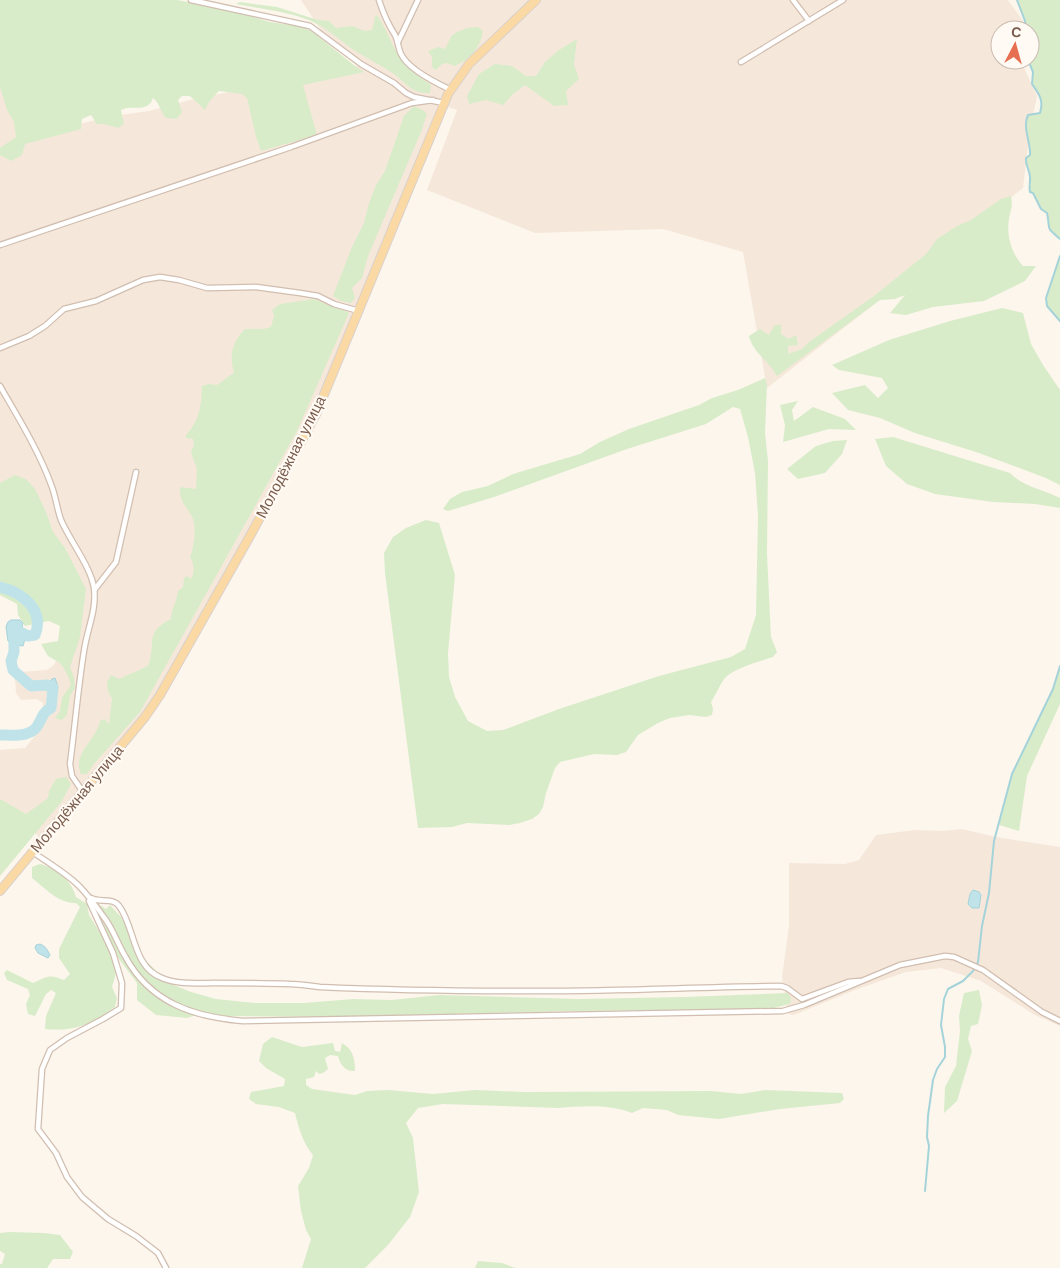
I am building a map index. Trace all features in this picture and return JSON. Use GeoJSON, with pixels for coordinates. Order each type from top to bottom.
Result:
{"type":"FeatureCollection","features":[{"type":"Feature","properties":{"kind":"main road","name":"Молодёжная улица"},"geometry":{"type":"LineString","coordinates":[[0,892],[145,716],[160,695],[250,536],[316,414],[450,90],[469,64],[536,0]]}},
{"type":"Feature","properties":{"kind":"street"},"geometry":{"type":"LineString","coordinates":[[191,0],[310,26],[361,64],[394,83],[406,93],[444,103]]}},
{"type":"Feature","properties":{"kind":"street"},"geometry":{"type":"LineString","coordinates":[[379,0],[402,55],[412,66],[436,83],[450,90]]}},
{"type":"Feature","properties":{"kind":"street"},"geometry":{"type":"LineString","coordinates":[[398,42],[418,0]]}},
{"type":"Feature","properties":{"kind":"street"},"geometry":{"type":"LineString","coordinates":[[792,0],[810,20]]}},
{"type":"Feature","properties":{"kind":"street"},"geometry":{"type":"LineString","coordinates":[[741,62],[843,0]]}},
{"type":"Feature","properties":{"kind":"street"},"geometry":{"type":"LineString","coordinates":[[0,245],[291,147],[412,103],[433,100]]}},
{"type":"Feature","properties":{"kind":"street"},"geometry":{"type":"LineString","coordinates":[[0,348],[29,336],[46,326],[64,309],[96,301],[144,280],[160,277],[207,288],[256,287],[318,296],[334,304],[359,311]]}},
{"type":"Feature","properties":{"kind":"street"},"geometry":{"type":"LineString","coordinates":[[0,386],[27,432],[52,486],[61,520],[91,574],[95,589],[93,615],[84,647],[81,667],[70,764],[72,776],[83,792]]}},
{"type":"Feature","properties":{"kind":"street"},"geometry":{"type":"LineString","coordinates":[[95,589],[116,562],[136,472]]}},
{"type":"Feature","properties":{"kind":"street"},"geometry":{"type":"LineString","coordinates":[[33,852],[78,885],[113,930],[125,957],[138,975],[153,990],[172,1004],[218,1019],[783,1011],[804,1006],[900,965],[936,957],[954,957],[983,970],[1042,1012],[1060,1020]]}},
{"type":"Feature","properties":{"kind":"street"},"geometry":{"type":"LineString","coordinates":[[86,895],[94,900],[116,902],[129,927],[135,946],[148,968],[156,976],[163,979],[184,983],[263,983],[319,987],[520,991],[656,991],[781,986],[802,999],[848,982],[862,981]]}},
{"type":"Feature","properties":{"kind":"street"},"geometry":{"type":"LineString","coordinates":[[86,895],[113,953],[122,983],[121,1008],[67,1038],[50,1050],[42,1069],[38,1129],[56,1153],[67,1177],[82,1197],[158,1254],[166,1268]]}},
{"type":"Feature","properties":{"kind":"shaded area"},"geometry":{"type":"Polygon","coordinates":[[[301,0],[1008,0],[1022,20],[990,20],[990,70],[1025,70],[1037,96],[1030,130],[1023,188],[767,388],[743,252],[663,229],[535,233],[427,190],[457,110],[438,104],[299,451],[161,701],[42,839],[0,806],[0,750],[25,748],[38,732],[43,714],[43,703],[37,699],[21,700],[16,693],[15,678],[20,672],[47,670],[54,665],[63,646],[70,621],[0,506],[0,76],[20,140],[106,117],[149,111],[190,100],[360,65],[323,33],[301,0]]]}},
{"type":"Feature","properties":{"kind":"shaded area"},"geometry":{"type":"Polygon","coordinates":[[[962,829],[996,837],[1060,847],[1060,1026],[1035,1015],[981,981],[941,968],[906,972],[794,1015],[788,1014],[782,977],[789,926],[789,863],[845,864],[859,860],[876,835],[915,830],[943,831],[962,829]]]}},
{"type":"Feature","properties":{"kind":"green space"},"geometry":{"type":"Polygon","coordinates":[[[0,0],[177,0],[223,8],[270,22],[304,27],[364,72],[303,85],[317,135],[261,151],[247,98],[242,94],[219,91],[209,102],[205,110],[190,96],[182,96],[178,100],[182,112],[177,119],[166,118],[153,98],[147,106],[121,110],[124,124],[118,128],[97,124],[91,115],[82,119],[81,129],[25,144],[22,155],[11,161],[0,155],[0,148],[16,137],[14,122],[7,110],[0,87],[0,0]]]}},
{"type":"Feature","properties":{"kind":"green space"},"geometry":{"type":"Polygon","coordinates":[[[1017,0],[1060,0],[1060,239],[1049,228],[1047,213],[1041,209],[1033,193],[1030,192],[1030,176],[1026,161],[1026,158],[1030,155],[1026,120],[1028,115],[1040,113],[1041,101],[1039,94],[1032,84],[1032,70],[1040,70],[1040,20],[1025,20],[1017,0]]]}},
{"type":"Feature","properties":{"kind":"green space"},"geometry":{"type":"Polygon","coordinates":[[[240,2],[277,7],[318,20],[329,21],[336,28],[352,26],[365,31],[372,30],[376,14],[405,64],[431,85],[430,93],[423,93],[412,89],[391,72],[355,51],[311,21],[283,13],[236,4],[240,2]]]}},
{"type":"Feature","properties":{"kind":"green space"},"geometry":{"type":"Polygon","coordinates":[[[478,27],[483,31],[480,43],[465,61],[454,66],[448,63],[442,64],[436,70],[432,67],[432,57],[428,51],[438,47],[445,49],[456,32],[478,27]]]}},
{"type":"Feature","properties":{"kind":"green space"},"geometry":{"type":"Polygon","coordinates":[[[577,39],[574,64],[579,79],[566,91],[568,105],[554,106],[525,85],[503,105],[486,100],[469,104],[467,96],[479,74],[495,64],[512,66],[526,76],[536,76],[545,62],[559,50],[577,39]]]}},
{"type":"Feature","properties":{"kind":"green space"},"geometry":{"type":"Polygon","coordinates":[[[414,106],[427,114],[421,132],[368,256],[362,278],[352,288],[355,298],[351,303],[341,301],[333,296],[352,247],[364,223],[376,185],[385,171],[404,116],[414,106]]]}},
{"type":"Feature","properties":{"kind":"green space"},"geometry":{"type":"Polygon","coordinates":[[[1011,196],[1012,205],[1008,232],[1011,244],[1023,266],[1036,266],[1025,281],[984,301],[933,307],[906,315],[890,313],[905,295],[895,299],[880,300],[777,376],[751,342],[749,336],[760,329],[769,335],[774,326],[781,324],[781,334],[789,339],[796,335],[798,345],[788,346],[788,354],[802,349],[874,296],[926,254],[937,239],[957,226],[971,220],[1001,199],[1011,196]]]}},
{"type":"Feature","properties":{"kind":"green space"},"geometry":{"type":"Polygon","coordinates":[[[1060,256],[1060,321],[1047,306],[1046,298],[1060,256]]]}},
{"type":"Feature","properties":{"kind":"green space"},"geometry":{"type":"Polygon","coordinates":[[[315,299],[349,313],[297,431],[140,712],[87,774],[81,774],[79,767],[82,753],[98,728],[100,721],[104,719],[109,724],[112,699],[108,691],[107,682],[111,675],[119,679],[148,666],[154,634],[162,624],[171,619],[178,591],[183,587],[184,578],[187,576],[191,579],[193,573],[190,557],[194,542],[194,521],[182,500],[180,487],[196,489],[197,469],[191,453],[194,446],[193,439],[186,438],[186,435],[194,424],[199,412],[202,386],[209,384],[217,385],[234,373],[232,355],[234,344],[245,329],[271,327],[274,316],[272,310],[280,304],[315,299]]]}},
{"type":"Feature","properties":{"kind":"green space"},"geometry":{"type":"Polygon","coordinates":[[[1002,308],[1023,313],[1031,344],[1060,390],[1060,485],[976,452],[915,433],[880,418],[848,410],[832,393],[865,385],[878,398],[888,388],[882,378],[839,370],[832,365],[889,340],[950,321],[1002,308]]]}},
{"type":"Feature","properties":{"kind":"green space"},"geometry":{"type":"Polygon","coordinates":[[[765,378],[767,384],[765,433],[768,461],[767,554],[771,637],[777,652],[773,657],[729,674],[722,682],[711,702],[712,715],[706,717],[689,715],[670,718],[658,723],[638,735],[626,752],[617,755],[594,754],[560,762],[555,768],[543,807],[539,814],[532,819],[509,825],[467,823],[452,827],[418,828],[385,573],[384,553],[393,537],[406,528],[426,520],[439,523],[455,575],[448,653],[449,677],[455,697],[468,721],[487,731],[503,730],[559,709],[659,676],[731,657],[745,649],[756,615],[758,516],[755,473],[740,409],[733,407],[706,424],[627,449],[494,497],[448,511],[443,509],[450,499],[462,492],[488,486],[513,474],[580,454],[600,442],[629,429],[699,405],[712,398],[738,390],[765,378]]]}},
{"type":"Feature","properties":{"kind":"green space"},"geometry":{"type":"Polygon","coordinates":[[[798,401],[792,410],[794,421],[813,407],[845,419],[856,430],[829,429],[783,442],[785,425],[780,405],[798,401]]]}},
{"type":"Feature","properties":{"kind":"green space"},"geometry":{"type":"Polygon","coordinates":[[[893,437],[1010,473],[1027,485],[1060,498],[1060,508],[935,494],[907,484],[886,466],[875,439],[893,437]]]}},
{"type":"Feature","properties":{"kind":"green space"},"geometry":{"type":"Polygon","coordinates":[[[847,440],[842,454],[825,473],[798,479],[787,469],[816,446],[833,441],[847,440]]]}},
{"type":"Feature","properties":{"kind":"green space"},"geometry":{"type":"Polygon","coordinates":[[[15,475],[26,479],[35,489],[53,532],[65,548],[86,589],[80,637],[70,667],[75,688],[70,696],[67,715],[62,720],[55,718],[60,711],[62,698],[71,685],[63,667],[48,656],[41,644],[58,641],[60,626],[49,621],[25,626],[18,615],[17,604],[0,595],[0,483],[15,475]]]}},
{"type":"Feature","properties":{"kind":"green space"},"geometry":{"type":"Polygon","coordinates":[[[1060,666],[1060,704],[1027,776],[1019,831],[999,825],[1012,774],[1053,689],[1060,666]]]}},
{"type":"Feature","properties":{"kind":"green space"},"geometry":{"type":"Polygon","coordinates":[[[66,777],[71,784],[62,801],[0,876],[0,799],[26,814],[48,798],[49,791],[56,779],[66,777]]]}},
{"type":"Feature","properties":{"kind":"green space"},"geometry":{"type":"Polygon","coordinates":[[[40,864],[62,876],[71,886],[76,897],[87,904],[89,915],[104,939],[116,973],[112,987],[117,998],[115,1007],[98,1018],[74,1028],[45,1029],[46,1016],[56,993],[51,990],[46,994],[35,1016],[28,1014],[26,1004],[30,995],[28,989],[7,980],[4,973],[7,970],[33,983],[48,977],[64,980],[70,974],[59,958],[59,949],[80,907],[76,903],[70,903],[58,898],[32,878],[32,867],[40,864]]]}},
{"type":"Feature","properties":{"kind":"green space"},"geometry":{"type":"Polygon","coordinates":[[[97,903],[106,909],[110,905],[121,917],[145,960],[169,983],[216,999],[255,1003],[304,1003],[353,999],[392,1000],[439,995],[578,999],[788,993],[791,998],[790,1004],[769,1009],[574,1011],[333,1017],[220,1016],[203,1013],[187,1018],[156,1015],[137,1000],[137,983],[119,959],[95,910],[97,903]]]}},
{"type":"Feature","properties":{"kind":"green space"},"geometry":{"type":"Polygon","coordinates":[[[979,990],[982,1005],[978,1024],[971,1026],[968,1039],[972,1051],[957,1101],[944,1113],[945,1087],[956,1066],[960,1031],[959,1016],[964,993],[979,990]]]}},
{"type":"Feature","properties":{"kind":"green space"},"geometry":{"type":"Polygon","coordinates":[[[272,1037],[302,1047],[333,1043],[335,1051],[340,1052],[342,1043],[346,1045],[353,1055],[355,1071],[344,1067],[338,1056],[330,1055],[325,1058],[328,1069],[319,1074],[316,1071],[314,1077],[306,1079],[306,1085],[312,1089],[355,1095],[367,1091],[388,1090],[433,1094],[475,1090],[525,1092],[711,1091],[741,1094],[765,1090],[842,1093],[844,1099],[840,1103],[780,1109],[719,1119],[678,1115],[667,1110],[643,1108],[632,1113],[596,1106],[559,1108],[443,1104],[418,1108],[406,1123],[413,1138],[419,1192],[410,1217],[388,1245],[365,1268],[302,1268],[311,1239],[306,1230],[301,1211],[298,1186],[309,1168],[313,1155],[302,1136],[295,1113],[279,1107],[256,1104],[249,1099],[251,1092],[284,1086],[285,1079],[266,1068],[259,1061],[263,1044],[272,1037]]]}},
{"type":"Feature","properties":{"kind":"green space"},"geometry":{"type":"Polygon","coordinates":[[[0,1233],[60,1235],[73,1252],[70,1259],[53,1259],[47,1268],[0,1268],[5,1254],[0,1251],[0,1233]]]}},
{"type":"Feature","properties":{"kind":"green space"},"geometry":{"type":"Polygon","coordinates":[[[478,1261],[502,1263],[515,1268],[475,1268],[478,1261]]]}},
{"type":"Feature","properties":{"kind":"water"},"geometry":{"type":"Polygon","coordinates":[[[11,620],[20,620],[23,623],[22,627],[26,636],[23,646],[12,644],[8,641],[6,627],[11,620]]]}},
{"type":"Feature","properties":{"kind":"water"},"geometry":{"type":"Polygon","coordinates":[[[55,678],[58,687],[54,703],[51,704],[51,691],[46,686],[55,678]]]}},
{"type":"Feature","properties":{"kind":"water"},"geometry":{"type":"Polygon","coordinates":[[[973,890],[981,895],[979,908],[972,908],[968,904],[973,890]]]}},
{"type":"Feature","properties":{"kind":"water"},"geometry":{"type":"Polygon","coordinates":[[[40,944],[48,951],[50,955],[48,958],[38,953],[35,948],[36,945],[40,944]]]}},
{"type":"Feature","properties":{"kind":"waterway"},"geometry":{"type":"LineString","coordinates":[[1017,0],[1025,20]]}},
{"type":"Feature","properties":{"kind":"waterway"},"geometry":{"type":"LineString","coordinates":[[1032,70],[1032,84],[1039,94],[1041,104],[1040,113],[1028,115],[1026,120],[1030,155],[1026,158],[1026,161],[1030,176],[1030,192],[1033,193],[1041,209],[1047,213],[1049,228],[1060,239]]}},
{"type":"Feature","properties":{"kind":"waterway"},"geometry":{"type":"LineString","coordinates":[[1060,256],[1046,298],[1047,306],[1060,321]]}},
{"type":"Feature","properties":{"kind":"waterway"},"geometry":{"type":"LineString","coordinates":[[0,587],[8,589],[23,598],[30,604],[37,618],[35,635],[28,636],[20,632],[14,636],[14,652],[11,661],[13,670],[31,686],[47,685],[53,688],[51,708],[45,713],[36,728],[22,735],[0,735]]}},
{"type":"Feature","properties":{"kind":"waterway"},"geometry":{"type":"LineString","coordinates":[[925,1191],[929,1146],[927,1137],[928,1116],[933,1080],[937,1069],[945,1057],[941,1025],[944,999],[948,989],[963,981],[973,971],[978,962],[982,926],[989,893],[994,841],[1012,774],[1053,689],[1060,666]]}}]}
